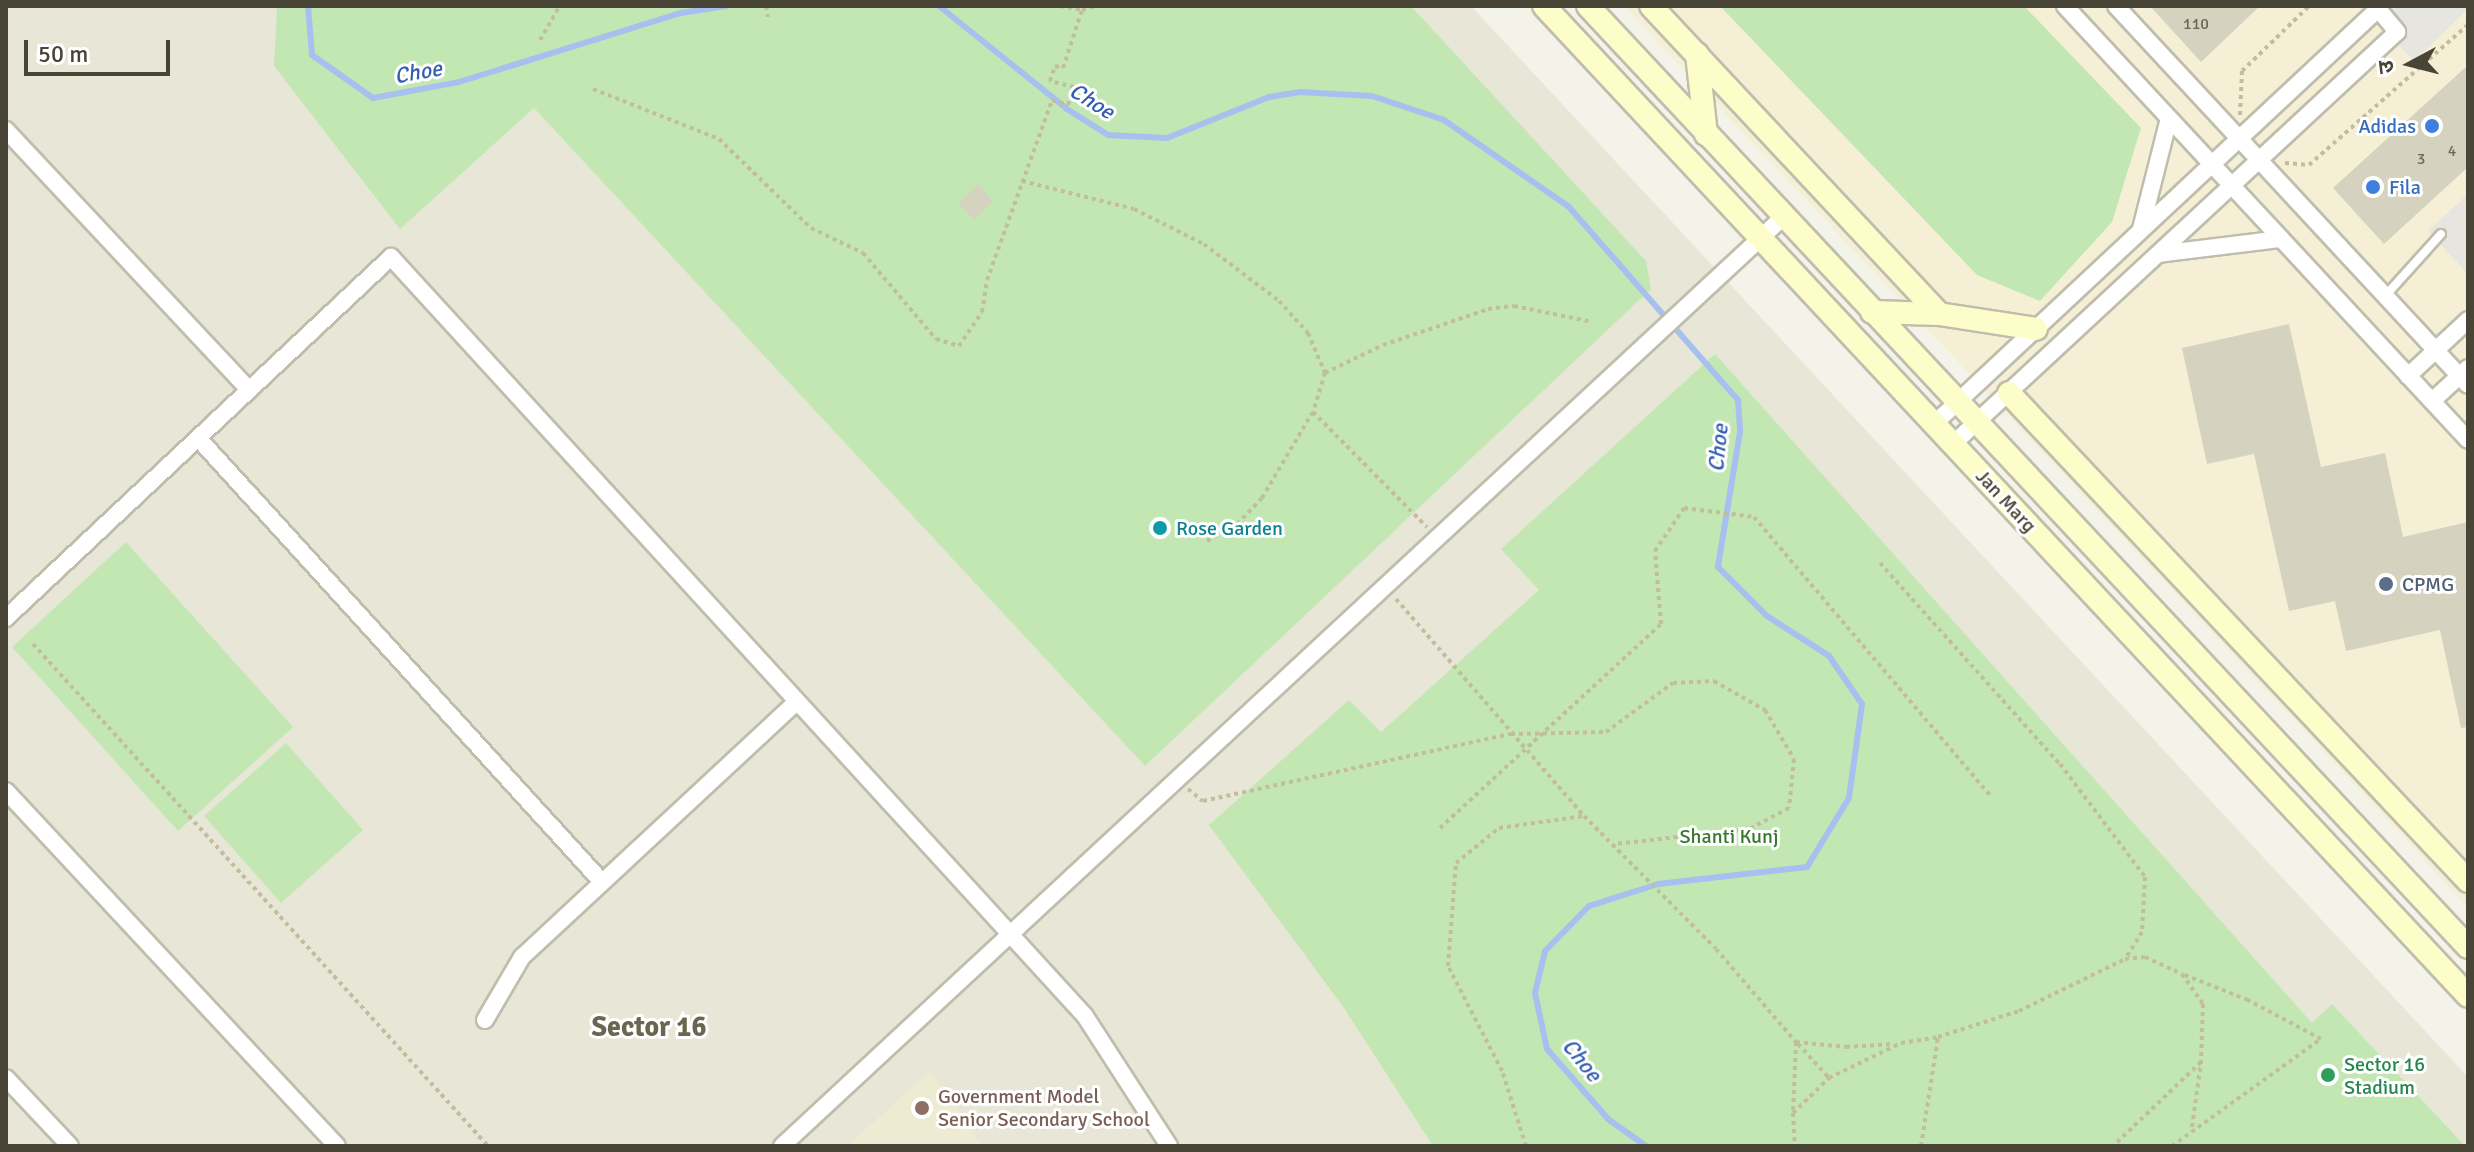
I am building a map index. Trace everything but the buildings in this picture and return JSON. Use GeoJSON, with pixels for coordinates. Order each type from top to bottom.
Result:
{"type":"FeatureCollection","features":[{"type":"Feature","properties":{"kind":"main road","name":"Jan Marg"},"geometry":{"type":"LineString","coordinates":[[1544,6],[2468,996]]}},
{"type":"Feature","properties":{"kind":"main road","name":"Jan Marg"},"geometry":{"type":"LineString","coordinates":[[1588,6],[2468,947]]}},
{"type":"Feature","properties":{"kind":"main road"},"geometry":{"type":"LineString","coordinates":[[1651,6],[1939,314]]}},
{"type":"Feature","properties":{"kind":"main road"},"geometry":{"type":"LineString","coordinates":[[1697,54],[1706,134]]}},
{"type":"Feature","properties":{"kind":"main road"},"geometry":{"type":"LineString","coordinates":[[1872,312],[1939,314],[2036,329]]}},
{"type":"Feature","properties":{"kind":"main road"},"geometry":{"type":"LineString","coordinates":[[2009,393],[2468,881]]}},
{"type":"Feature","properties":{"kind":"street"},"geometry":{"type":"LineString","coordinates":[[2065,6],[2468,440]]}},
{"type":"Feature","properties":{"kind":"street"},"geometry":{"type":"LineString","coordinates":[[2116,6],[2385,296],[2465,376],[2432,401]]}},
{"type":"Feature","properties":{"kind":"street"},"geometry":{"type":"LineString","coordinates":[[1934,424],[2378,9],[2397,32],[1953,444]]}},
{"type":"Feature","properties":{"kind":"street"},"geometry":{"type":"LineString","coordinates":[[2141,231],[2169,118]]}},
{"type":"Feature","properties":{"kind":"street"},"geometry":{"type":"LineString","coordinates":[[6,130],[249,390]]}},
{"type":"Feature","properties":{"kind":"street"},"geometry":{"type":"LineString","coordinates":[[782,1146],[1783,217]]}},
{"type":"Feature","properties":{"kind":"street"},"geometry":{"type":"LineString","coordinates":[[2158,254],[2281,239]]}},
{"type":"Feature","properties":{"kind":"street"},"geometry":{"type":"LineString","coordinates":[[6,618],[391,257],[1085,1016],[1169,1146]]}},
{"type":"Feature","properties":{"kind":"street"},"geometry":{"type":"LineString","coordinates":[[2408,376],[2468,320]]}},
{"type":"Feature","properties":{"kind":"street"},"geometry":{"type":"LineString","coordinates":[[198,438],[602,882]]}},
{"type":"Feature","properties":{"kind":"street"},"geometry":{"type":"LineString","coordinates":[[485,1020],[522,957],[796,702]]}},
{"type":"Feature","properties":{"kind":"street"},"geometry":{"type":"LineString","coordinates":[[6,791],[337,1146]]}},
{"type":"Feature","properties":{"kind":"street"},"geometry":{"type":"LineString","coordinates":[[6,1078],[70,1146]]}},
{"type":"Feature","properties":{"kind":"lane"},"geometry":{"type":"LineString","coordinates":[[2385,296],[2441,234]]}},
{"type":"Feature","properties":{"kind":"path"},"geometry":{"type":"LineString","coordinates":[[540,40],[560,6]]}},
{"type":"Feature","properties":{"kind":"path"},"geometry":{"type":"LineString","coordinates":[[766,6],[768,17]]}},
{"type":"Feature","properties":{"kind":"path"},"geometry":{"type":"LineString","coordinates":[[1060,6],[1082,10],[1095,6]]}},
{"type":"Feature","properties":{"kind":"path"},"geometry":{"type":"LineString","coordinates":[[2239,139],[2242,71],[2309,6]]}},
{"type":"Feature","properties":{"kind":"path"},"geometry":{"type":"LineString","coordinates":[[593,89],[719,139],[811,228],[863,253],[936,339],[959,346],[982,312],[987,280],[1052,100],[1068,105],[1074,87],[1050,81],[1055,66],[1063,68],[1082,10]]}},
{"type":"Feature","properties":{"kind":"path"},"geometry":{"type":"LineString","coordinates":[[2259,160],[2309,165],[2468,25]]}},
{"type":"Feature","properties":{"kind":"path"},"geometry":{"type":"LineString","coordinates":[[1022,181],[1134,209],[1204,244],[1279,301],[1308,333],[1325,373],[1313,412],[1262,498],[1237,524],[1207,541]]}},
{"type":"Feature","properties":{"kind":"path"},"geometry":{"type":"LineString","coordinates":[[1325,373],[1383,345],[1488,309],[1514,306],[1588,321]]}},
{"type":"Feature","properties":{"kind":"path"},"geometry":{"type":"LineString","coordinates":[[1313,412],[1437,538]]}},
{"type":"Feature","properties":{"kind":"path"},"geometry":{"type":"LineString","coordinates":[[1440,828],[1523,748],[1661,624],[1655,551],[1684,508],[1754,517],[1990,795]]}},
{"type":"Feature","properties":{"kind":"path"},"geometry":{"type":"LineString","coordinates":[[1880,563],[2060,764],[2145,877],[2142,932],[2125,959]]}},
{"type":"Feature","properties":{"kind":"path"},"geometry":{"type":"LineString","coordinates":[[1385,586],[1584,816],[1615,844],[1829,1078]]}},
{"type":"Feature","properties":{"kind":"path"},"geometry":{"type":"LineString","coordinates":[[33,644],[488,1146]]}},
{"type":"Feature","properties":{"kind":"path"},"geometry":{"type":"LineString","coordinates":[[1177,779],[1203,801],[1511,734],[1606,732],[1673,683],[1714,681],[1765,710],[1794,759],[1789,808],[1749,829],[1615,844]]}},
{"type":"Feature","properties":{"kind":"path"},"geometry":{"type":"LineString","coordinates":[[1526,1146],[1502,1071],[1448,966],[1456,863],[1499,828],[1584,816]]}},
{"type":"Feature","properties":{"kind":"path"},"geometry":{"type":"LineString","coordinates":[[1796,1042],[1846,1047],[1938,1037],[2019,1011],[2125,959],[2145,957],[2248,1000],[2321,1039],[2192,1127],[2172,1146]]}},
{"type":"Feature","properties":{"kind":"path"},"geometry":{"type":"LineString","coordinates":[[2182,974],[2203,1004],[2201,1062],[2192,1127]]}},
{"type":"Feature","properties":{"kind":"path"},"geometry":{"type":"LineString","coordinates":[[1921,1146],[1938,1037]]}},
{"type":"Feature","properties":{"kind":"path"},"geometry":{"type":"LineString","coordinates":[[1795,1146],[1796,1042]]}},
{"type":"Feature","properties":{"kind":"path"},"geometry":{"type":"LineString","coordinates":[[1793,1113],[1829,1078],[1901,1043]]}},
{"type":"Feature","properties":{"kind":"path"},"geometry":{"type":"LineString","coordinates":[[2113,1146],[2201,1062]]}},
{"type":"Feature","properties":{"kind":"shaded area"},"geometry":{"type":"Polygon","coordinates":[[[6,6],[1471,6],[2468,1077],[2468,1146],[6,1146],[6,6]]]}},
{"type":"Feature","properties":{"kind":"shaded area"},"geometry":{"type":"Polygon","coordinates":[[[1624,6],[2468,6],[2468,909],[2403,836],[1624,6]]]}},
{"type":"Feature","properties":{"kind":"shaded area"},"geometry":{"type":"Polygon","coordinates":[[[2362,6],[2468,6],[2468,9],[2414,61],[2362,6]]]}},
{"type":"Feature","properties":{"kind":"shaded area"},"geometry":{"type":"Polygon","coordinates":[[[2468,194],[2468,274],[2428,231],[2468,194]]]}},
{"type":"Feature","properties":{"kind":"shaded area","name":"Government Model Senior Secondary School"},"geometry":{"type":"Polygon","coordinates":[[[930,1071],[982,1146],[848,1146],[930,1071]]]}},
{"type":"Feature","properties":{"kind":"green space","name":"Rose Garden"},"geometry":{"type":"Polygon","coordinates":[[[277,6],[1411,6],[1646,261],[1651,289],[1145,766],[534,108],[400,229],[274,66],[277,6]]]}},
{"type":"Feature","properties":{"kind":"green space"},"geometry":{"type":"Polygon","coordinates":[[[1720,6],[2024,6],[2141,128],[2112,222],[2040,301],[1977,275],[1720,6]]]}},
{"type":"Feature","properties":{"kind":"green space","name":"Shanti Kunj"},"geometry":{"type":"Polygon","coordinates":[[[1715,354],[2312,1023],[2332,1004],[2465,1146],[1433,1146],[1344,1008],[1209,825],[1349,700],[1381,732],[1539,590],[1501,549],[1715,354]]]}},
{"type":"Feature","properties":{"kind":"green space"},"geometry":{"type":"Polygon","coordinates":[[[126,542],[293,727],[178,831],[12,647],[126,542]]]}},
{"type":"Feature","properties":{"kind":"green space"},"geometry":{"type":"Polygon","coordinates":[[[286,743],[363,830],[281,903],[204,816],[286,743]]]}},
{"type":"Feature","properties":{"kind":"waterway","name":"Choe"},"geometry":{"type":"LineString","coordinates":[[308,6],[312,55],[373,98],[459,82],[681,13],[726,6]]}},
{"type":"Feature","properties":{"kind":"waterway","name":"Choe"},"geometry":{"type":"LineString","coordinates":[[939,6],[1067,109],[1108,135],[1167,138],[1269,97],[1299,92],[1372,96],[1444,120],[1569,207],[1738,400],[1740,432],[1718,567],[1767,616],[1829,656],[1862,704],[1849,798],[1807,867],[1658,884],[1589,906],[1545,951],[1535,993],[1547,1049],[1608,1119],[1646,1146]]}},
{"type":"Feature","properties":{"kind":"place","name":"Adidas"},"geometry":{"type":"Point","coordinates":[2432,126]}},
{"type":"Feature","properties":{"kind":"place","name":"Fila"},"geometry":{"type":"Point","coordinates":[2373,187]}},
{"type":"Feature","properties":{"kind":"place","name":"Rose Garden"},"geometry":{"type":"Point","coordinates":[1160,528]}},
{"type":"Feature","properties":{"kind":"place","name":"CPMG"},"geometry":{"type":"Point","coordinates":[2386,584]}},
{"type":"Feature","properties":{"kind":"place","name":"Sector 16 Stadium"},"geometry":{"type":"Point","coordinates":[2328,1075]}},
{"type":"Feature","properties":{"kind":"place","name":"Government Model Senior Secondary School"},"geometry":{"type":"Point","coordinates":[922,1108]}},
{"type":"Feature","properties":{"kind":"district","name":"Sector 16"},"geometry":{"type":"Point","coordinates":[649,1027]}}]}
